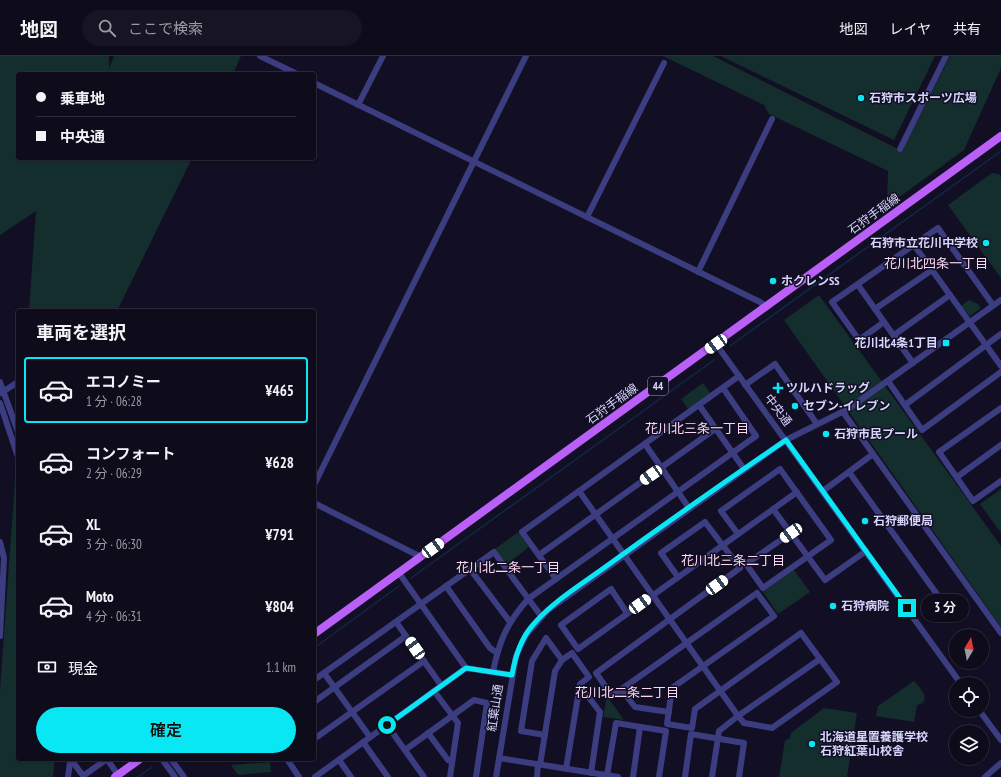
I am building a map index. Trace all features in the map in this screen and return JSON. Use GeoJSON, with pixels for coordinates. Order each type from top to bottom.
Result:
{"type":"FeatureCollection","features":[{"type":"Feature","properties":{"kind":"main road","name":"石狩手稲線"},"geometry":{"type":"LineString","coordinates":[[316,633],[401,576],[421,557],[767,308],[1001,136]]}},
{"type":"Feature","properties":{"kind":"main road"},"geometry":{"type":"LineString","coordinates":[[117,776],[137,761]]}},
{"type":"Feature","properties":{"kind":"street"},"geometry":{"type":"LineString","coordinates":[[260,56],[293,72]]}},
{"type":"Feature","properties":{"kind":"street"},"geometry":{"type":"LineString","coordinates":[[358,104],[383,56]]}},
{"type":"Feature","properties":{"kind":"street"},"geometry":{"type":"LineString","coordinates":[[316,480],[526,56]]}},
{"type":"Feature","properties":{"kind":"street"},"geometry":{"type":"LineString","coordinates":[[900,149],[946,56]]}},
{"type":"Feature","properties":{"kind":"street"},"geometry":{"type":"LineString","coordinates":[[587,218],[664,63]]}},
{"type":"Feature","properties":{"kind":"street"},"geometry":{"type":"LineString","coordinates":[[316,84],[760,302],[767,308]]}},
{"type":"Feature","properties":{"kind":"street"},"geometry":{"type":"LineString","coordinates":[[698,272],[772,119]]}},
{"type":"Feature","properties":{"kind":"street"},"geometry":{"type":"LineString","coordinates":[[884,322],[859,340],[832,302],[938,228],[994,305]]}},
{"type":"Feature","properties":{"kind":"street"},"geometry":{"type":"LineString","coordinates":[[914,245],[1001,366]]}},
{"type":"Feature","properties":{"kind":"street"},"geometry":{"type":"LineString","coordinates":[[875,309],[932,270]]}},
{"type":"Feature","properties":{"kind":"street"},"geometry":{"type":"LineString","coordinates":[[858,285],[913,362]]}},
{"type":"Feature","properties":{"kind":"street"},"geometry":{"type":"LineString","coordinates":[[894,335],[950,295]]}},
{"type":"Feature","properties":{"kind":"street","name":"紅葉山通"},"geometry":{"type":"LineString","coordinates":[[496,777],[516,656],[520,644],[541,616],[624,554],[786,440],[843,412],[1001,300]]}},
{"type":"Feature","properties":{"kind":"street"},"geometry":{"type":"LineString","coordinates":[[904,405],[1001,334]]}},
{"type":"Feature","properties":{"kind":"street","name":"中央通"},"geometry":{"type":"LineString","coordinates":[[716,344],[956,677]]}},
{"type":"Feature","properties":{"kind":"street"},"geometry":{"type":"LineString","coordinates":[[745,385],[775,364],[817,424]]}},
{"type":"Feature","properties":{"kind":"street"},"geometry":{"type":"LineString","coordinates":[[888,380],[922,430],[1001,372]]}},
{"type":"Feature","properties":{"kind":"street"},"geometry":{"type":"LineString","coordinates":[[556,579],[522,532],[739,376]]}},
{"type":"Feature","properties":{"kind":"street"},"geometry":{"type":"LineString","coordinates":[[0,382],[2,392],[16,427]]}},
{"type":"Feature","properties":{"kind":"street"},"geometry":{"type":"LineString","coordinates":[[2,392],[16,383]]}},
{"type":"Feature","properties":{"kind":"street"},"geometry":{"type":"LineString","coordinates":[[493,672],[501,639],[510,622],[528,599],[756,436],[723,388]]}},
{"type":"Feature","properties":{"kind":"street"},"geometry":{"type":"LineString","coordinates":[[0,404],[16,451]]}},
{"type":"Feature","properties":{"kind":"street"},"geometry":{"type":"LineString","coordinates":[[699,405],[744,469]]}},
{"type":"Feature","properties":{"kind":"street"},"geometry":{"type":"LineString","coordinates":[[1001,408],[939,452],[973,500],[1001,481]]}},
{"type":"Feature","properties":{"kind":"street"},"geometry":{"type":"LineString","coordinates":[[843,412],[1001,633]]}},
{"type":"Feature","properties":{"kind":"street"},"geometry":{"type":"LineString","coordinates":[[539,555],[715,429]]}},
{"type":"Feature","properties":{"kind":"street"},"geometry":{"type":"LineString","coordinates":[[645,444],[690,508]]}},
{"type":"Feature","properties":{"kind":"street"},"geometry":{"type":"LineString","coordinates":[[957,477],[1001,445]]}},
{"type":"Feature","properties":{"kind":"street"},"geometry":{"type":"LineString","coordinates":[[823,491],[873,454]]}},
{"type":"Feature","properties":{"kind":"street"},"geometry":{"type":"LineString","coordinates":[[738,534],[722,510],[780,469],[831,540],[763,588],[746,564],[791,533]]}},
{"type":"Feature","properties":{"kind":"street"},"geometry":{"type":"LineString","coordinates":[[849,472],[944,604]]}},
{"type":"Feature","properties":{"kind":"street"},"geometry":{"type":"LineString","coordinates":[[579,491],[670,619],[686,643],[704,667],[720,692],[744,724],[772,728],[837,682],[801,633],[720,692],[695,708],[692,728],[667,724],[672,688],[704,667],[774,616],[757,593],[686,643],[621,689],[612,696],[596,672],[670,619],[740,568],[705,522],[661,553],[678,577]]}},
{"type":"Feature","properties":{"kind":"street"},"geometry":{"type":"LineString","coordinates":[[627,613],[611,588],[561,625],[578,649],[797,492]]}},
{"type":"Feature","properties":{"kind":"street"},"geometry":{"type":"LineString","coordinates":[[316,504],[421,557]]}},
{"type":"Feature","properties":{"kind":"street"},"geometry":{"type":"LineString","coordinates":[[773,509],[825,580],[866,551]]}},
{"type":"Feature","properties":{"kind":"street"},"geometry":{"type":"LineString","coordinates":[[0,542],[4,558],[0,636]]}},
{"type":"Feature","properties":{"kind":"street"},"geometry":{"type":"LineString","coordinates":[[316,679],[396,622],[419,601],[446,586],[494,552],[541,616]]}},
{"type":"Feature","properties":{"kind":"street"},"geometry":{"type":"LineString","coordinates":[[470,569],[510,622]]}},
{"type":"Feature","properties":{"kind":"street"},"geometry":{"type":"LineString","coordinates":[[401,576],[466,668]]}},
{"type":"Feature","properties":{"kind":"street"},"geometry":{"type":"LineString","coordinates":[[446,586],[490,648],[497,654]]}},
{"type":"Feature","properties":{"kind":"street"},"geometry":{"type":"LineString","coordinates":[[396,622],[441,685]]}},
{"type":"Feature","properties":{"kind":"street"},"geometry":{"type":"LineString","coordinates":[[316,700],[406,636]]}},
{"type":"Feature","properties":{"kind":"street"},"geometry":{"type":"LineString","coordinates":[[545,735],[521,731],[532,661],[546,638],[562,660]]}},
{"type":"Feature","properties":{"kind":"street"},"geometry":{"type":"LineString","coordinates":[[537,777],[555,671],[562,660],[572,654],[589,677],[580,684],[566,769]]}},
{"type":"Feature","properties":{"kind":"street"},"geometry":{"type":"LineString","coordinates":[[712,777],[719,731],[820,659]]}},
{"type":"Feature","properties":{"kind":"street"},"geometry":{"type":"LineString","coordinates":[[316,738],[424,661]]}},
{"type":"Feature","properties":{"kind":"street"},"geometry":{"type":"LineString","coordinates":[[315,777],[466,668],[512,675]]}},
{"type":"Feature","properties":{"kind":"street"},"geometry":{"type":"LineString","coordinates":[[324,673],[370,737]]}},
{"type":"Feature","properties":{"kind":"street"},"geometry":{"type":"LineString","coordinates":[[579,689],[583,690],[600,712],[594,774]]}},
{"type":"Feature","properties":{"kind":"street"},"geometry":{"type":"LineString","coordinates":[[621,689],[635,707],[669,712]]}},
{"type":"Feature","properties":{"kind":"street"},"geometry":{"type":"LineString","coordinates":[[434,691],[458,723],[450,777]]}},
{"type":"Feature","properties":{"kind":"street"},"geometry":{"type":"LineString","coordinates":[[405,750],[474,700],[487,702],[476,777]]}},
{"type":"Feature","properties":{"kind":"street"},"geometry":{"type":"LineString","coordinates":[[984,717],[1001,740]]}},
{"type":"Feature","properties":{"kind":"street"},"geometry":{"type":"LineString","coordinates":[[607,775],[616,723],[666,730],[659,777]]}},
{"type":"Feature","properties":{"kind":"street"},"geometry":{"type":"LineString","coordinates":[[387,725],[424,777]]}},
{"type":"Feature","properties":{"kind":"street"},"geometry":{"type":"LineString","coordinates":[[632,777],[640,727]]}},
{"type":"Feature","properties":{"kind":"street"},"geometry":{"type":"LineString","coordinates":[[428,733],[448,760],[452,761]]}},
{"type":"Feature","properties":{"kind":"street"},"geometry":{"type":"LineString","coordinates":[[684,777],[691,734],[744,743],[739,777]]}},
{"type":"Feature","properties":{"kind":"street"},"geometry":{"type":"LineString","coordinates":[[363,742],[388,777]]}},
{"type":"Feature","properties":{"kind":"street"},"geometry":{"type":"LineString","coordinates":[[499,758],[618,777]]}},
{"type":"Feature","properties":{"kind":"street"},"geometry":{"type":"LineString","coordinates":[[339,760],[351,777]]}},
{"type":"Feature","properties":{"kind":"street"},"geometry":{"type":"LineString","coordinates":[[68,777],[68,769],[72,761]]}},
{"type":"Feature","properties":{"kind":"street"},"geometry":{"type":"LineString","coordinates":[[74,761],[83,776],[104,761]]}},
{"type":"Feature","properties":{"kind":"street"},"geometry":{"type":"LineString","coordinates":[[108,761],[117,776]]}},
{"type":"Feature","properties":{"kind":"street"},"geometry":{"type":"LineString","coordinates":[[164,761],[179,776]]}},
{"type":"Feature","properties":{"kind":"street"},"geometry":{"type":"LineString","coordinates":[[172,761],[179,776]]}},
{"type":"Feature","properties":{"kind":"street"},"geometry":{"type":"LineString","coordinates":[[288,761],[299,777]]}},
{"type":"Feature","properties":{"kind":"street"},"geometry":{"type":"LineString","coordinates":[[985,777],[1001,763]]}},
{"type":"Feature","properties":{"kind":"green space"},"geometry":{"type":"Polygon","coordinates":[[[0,56],[109,56],[109,69],[114,56],[241,56],[234,72],[16,72],[16,160],[191,160],[118,309],[29,309],[36,211],[0,235],[0,56]]]}},
{"type":"Feature","properties":{"kind":"green space"},"geometry":{"type":"Polygon","coordinates":[[[663,56],[713,56],[902,151],[950,56],[1001,56],[1001,68],[964,150],[887,206],[888,171],[769,114],[764,105],[663,56]]]}},
{"type":"Feature","properties":{"kind":"green space","name":"石狩市スポーツ広場"},"geometry":{"type":"Polygon","coordinates":[[[721,56],[935,56],[894,140],[721,56]]]}},
{"type":"Feature","properties":{"kind":"green space","name":"石狩市立花川中学校"},"geometry":{"type":"Polygon","coordinates":[[[992,173],[999,174],[1001,178],[1001,278],[948,205],[992,173]]]}},
{"type":"Feature","properties":{"kind":"green space"},"geometry":{"type":"Polygon","coordinates":[[[819,295],[1001,546],[1001,627],[784,320],[819,295]]]}},
{"type":"Feature","properties":{"kind":"green space"},"geometry":{"type":"Polygon","coordinates":[[[969,300],[978,304],[981,308],[970,316],[961,306],[969,300]]]}},
{"type":"Feature","properties":{"kind":"green space"},"geometry":{"type":"Polygon","coordinates":[[[703,383],[711,394],[689,410],[681,399],[703,383]]]}},
{"type":"Feature","properties":{"kind":"green space"},"geometry":{"type":"Polygon","coordinates":[[[15,480],[16,761],[55,761],[53,777],[0,777],[0,691],[15,480]]]}},
{"type":"Feature","properties":{"kind":"green space"},"geometry":{"type":"Polygon","coordinates":[[[1001,489],[1001,533],[980,504],[1001,489]]]}},
{"type":"Feature","properties":{"kind":"green space"},"geometry":{"type":"Polygon","coordinates":[[[518,532],[529,547],[507,564],[495,549],[518,532]]]}},
{"type":"Feature","properties":{"kind":"green space"},"geometry":{"type":"Polygon","coordinates":[[[794,570],[810,592],[778,614],[763,592],[794,570]]]}},
{"type":"Feature","properties":{"kind":"green space"},"geometry":{"type":"Polygon","coordinates":[[[914,681],[925,697],[923,703],[917,705],[914,722],[876,716],[878,706],[914,681]]]}},
{"type":"Feature","properties":{"kind":"green space"},"geometry":{"type":"Polygon","coordinates":[[[607,696],[624,720],[603,717],[607,696]]]}},
{"type":"Feature","properties":{"kind":"green space","name":"北海道星置養護学校 石狩紅葉山校舎"},"geometry":{"type":"Polygon","coordinates":[[[824,708],[857,713],[847,777],[779,777],[785,741],[790,738],[791,733],[824,708]]]}},
{"type":"Feature","properties":{"kind":"green space"},"geometry":{"type":"Polygon","coordinates":[[[270,762],[271,772],[238,775],[231,765],[270,762]]]}},
{"type":"Feature","properties":{"kind":"waterway"},"geometry":{"type":"LineString","coordinates":[[730,346],[1001,151]]}},
{"type":"Feature","properties":{"kind":"waterway"},"geometry":{"type":"LineString","coordinates":[[411,578],[714,360]]}},
{"type":"Feature","properties":{"kind":"waterway"},"geometry":{"type":"LineString","coordinates":[[316,647],[399,586]]}},
{"type":"Feature","properties":{"kind":"waterway"},"geometry":{"type":"LineString","coordinates":[[138,777],[152,767]]}},
{"type":"Feature","properties":{"kind":"place","name":"石狩市スポーツ広場"},"geometry":{"type":"Point","coordinates":[861,98]}},
{"type":"Feature","properties":{"kind":"place","name":"石狩市立花川中学校"},"geometry":{"type":"Point","coordinates":[986,243]}},
{"type":"Feature","properties":{"kind":"place","name":"ホクレンSS"},"geometry":{"type":"Point","coordinates":[773,281]}},
{"type":"Feature","properties":{"kind":"place","name":"花川北4条1丁目"},"geometry":{"type":"Point","coordinates":[946,343]}},
{"type":"Feature","properties":{"kind":"place","name":"ツルハドラッグ"},"geometry":{"type":"Point","coordinates":[778,388]}},
{"type":"Feature","properties":{"kind":"place","name":"セブン-イレブン"},"geometry":{"type":"Point","coordinates":[795,406]}},
{"type":"Feature","properties":{"kind":"place","name":"石狩市民プール"},"geometry":{"type":"Point","coordinates":[826,434]}},
{"type":"Feature","properties":{"kind":"place","name":"石狩郵便局"},"geometry":{"type":"Point","coordinates":[865,521]}},
{"type":"Feature","properties":{"kind":"place","name":"石狩病院"},"geometry":{"type":"Point","coordinates":[833,606]}},
{"type":"Feature","properties":{"kind":"place","name":"北海道星置養護学校 石狩紅葉山校舎"},"geometry":{"type":"Point","coordinates":[812,744]}},
{"type":"Feature","properties":{"kind":"district","name":"花川北四条一丁目"},"geometry":{"type":"Point","coordinates":[936,263]}},
{"type":"Feature","properties":{"kind":"district","name":"花川北三条一丁目"},"geometry":{"type":"Point","coordinates":[697,428]}},
{"type":"Feature","properties":{"kind":"district","name":"花川北三条二丁目"},"geometry":{"type":"Point","coordinates":[733,560]}},
{"type":"Feature","properties":{"kind":"district","name":"花川北二条一丁目"},"geometry":{"type":"Point","coordinates":[508,567]}},
{"type":"Feature","properties":{"kind":"district","name":"花川北二条二丁目"},"geometry":{"type":"Point","coordinates":[627,692]}},
{"type":"Feature","properties":{"kind":"route"},"geometry":{"type":"LineString","coordinates":[[387,725],[466,668],[512,675],[520,644],[532,626],[548,610],[624,554],[786,440],[907,608]]}}]}
